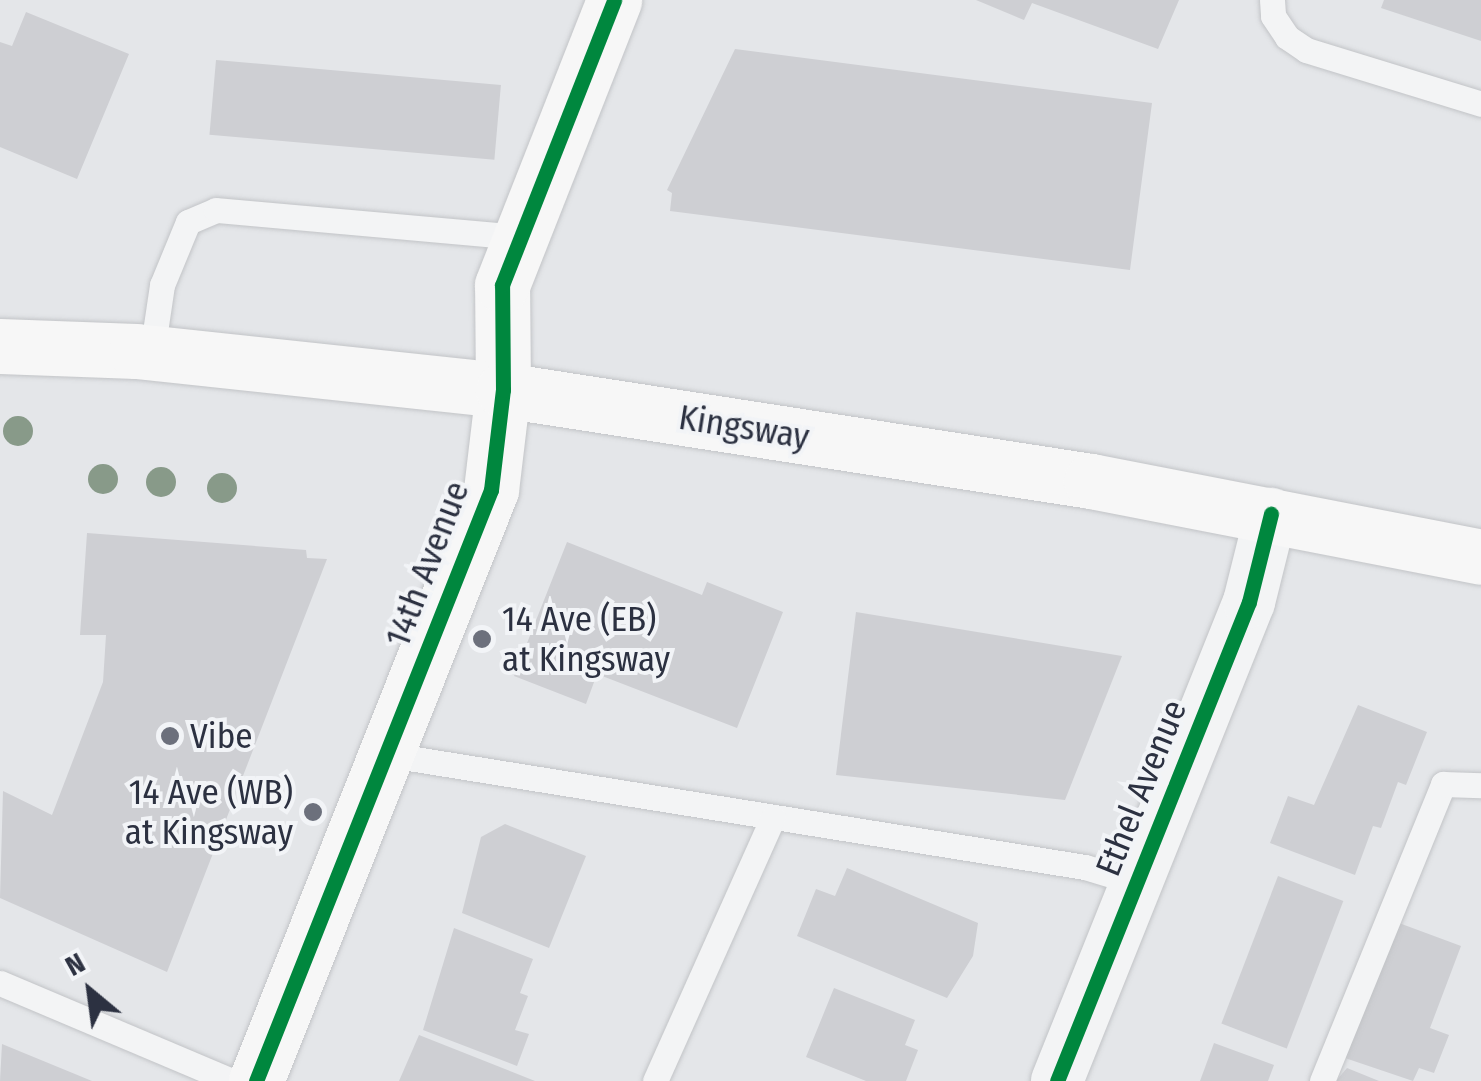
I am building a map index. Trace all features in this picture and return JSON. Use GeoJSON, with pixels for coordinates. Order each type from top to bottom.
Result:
{"type":"FeatureCollection","features":[{"type":"Feature","properties":{"kind":"main road","name":"14th Avenue"},"geometry":{"type":"LineString","coordinates":[[256,1081],[491,490],[503,390],[502,285],[614,0]]}},
{"type":"Feature","properties":{"kind":"main road","name":"Kingsway"},"geometry":{"type":"LineString","coordinates":[[0,346],[152,352],[503,390],[1271,514],[1481,558]]}},
{"type":"Feature","properties":{"kind":"street","name":"Ethel Avenue"},"geometry":{"type":"LineString","coordinates":[[1058,1081],[1134,882],[1249,602],[1271,514]]}},
{"type":"Feature","properties":{"kind":"lane"},"geometry":{"type":"LineString","coordinates":[[1272,0],[1280,26],[1306,50],[1481,104]]}},
{"type":"Feature","properties":{"kind":"lane"},"geometry":{"type":"LineString","coordinates":[[152,352],[162,286],[188,222],[216,210],[521,237]]}},
{"type":"Feature","properties":{"kind":"lane"},"geometry":{"type":"LineString","coordinates":[[384,754],[1085,867],[1134,882]]}},
{"type":"Feature","properties":{"kind":"lane"},"geometry":{"type":"LineString","coordinates":[[1322,1081],[1444,784],[1481,785]]}},
{"type":"Feature","properties":{"kind":"lane"},"geometry":{"type":"LineString","coordinates":[[655,1081],[773,817]]}},
{"type":"Feature","properties":{"kind":"lane"},"geometry":{"type":"LineString","coordinates":[[0,983],[232,1081]]}},
{"type":"Feature","properties":{"kind":"building"},"geometry":{"type":"Polygon","coordinates":[[[976,0],[1179,0],[1158,49],[1032,3],[1024,20],[976,0]]]}},
{"type":"Feature","properties":{"kind":"building"},"geometry":{"type":"Polygon","coordinates":[[[1384,0],[1481,0],[1481,41],[1381,8],[1384,0]]]}},
{"type":"Feature","properties":{"kind":"building"},"geometry":{"type":"Polygon","coordinates":[[[26,12],[129,54],[77,179],[0,147],[0,42],[12,46],[26,12]]]}},
{"type":"Feature","properties":{"kind":"building"},"geometry":{"type":"Polygon","coordinates":[[[735,49],[1152,103],[1130,270],[670,211],[672,193],[667,190],[735,49]]]}},
{"type":"Feature","properties":{"kind":"building"},"geometry":{"type":"Polygon","coordinates":[[[216,60],[501,85],[494,160],[209,135],[216,60]]]}},
{"type":"Feature","properties":{"kind":"building","name":"Vibe"},"geometry":{"type":"Polygon","coordinates":[[[87,533],[306,550],[307,558],[327,559],[167,972],[0,898],[3,791],[52,815],[103,682],[106,635],[80,635],[87,533]]]}},
{"type":"Feature","properties":{"kind":"building"},"geometry":{"type":"Polygon","coordinates":[[[567,542],[702,595],[707,582],[783,612],[737,728],[597,674],[586,704],[514,676],[567,542]]]}},
{"type":"Feature","properties":{"kind":"building"},"geometry":{"type":"Polygon","coordinates":[[[856,612],[1122,656],[1065,800],[836,775],[856,612]]]}},
{"type":"Feature","properties":{"kind":"building"},"geometry":{"type":"Polygon","coordinates":[[[1358,705],[1427,732],[1406,785],[1398,782],[1381,828],[1373,826],[1355,875],[1270,843],[1288,796],[1314,805],[1358,705]]]}},
{"type":"Feature","properties":{"kind":"building"},"geometry":{"type":"Polygon","coordinates":[[[505,824],[586,856],[549,948],[462,913],[481,837],[505,824]]]}},
{"type":"Feature","properties":{"kind":"building"},"geometry":{"type":"Polygon","coordinates":[[[847,868],[978,923],[973,956],[947,998],[797,936],[816,889],[835,896],[847,868]]]}},
{"type":"Feature","properties":{"kind":"building"},"geometry":{"type":"Polygon","coordinates":[[[1278,876],[1343,901],[1287,1049],[1221,1024],[1278,876]]]}},
{"type":"Feature","properties":{"kind":"building"},"geometry":{"type":"Polygon","coordinates":[[[1399,923],[1461,946],[1430,1028],[1449,1035],[1434,1073],[1419,1068],[1413,1081],[1345,1058],[1399,923]]]}},
{"type":"Feature","properties":{"kind":"building"},"geometry":{"type":"Polygon","coordinates":[[[454,928],[533,959],[520,993],[528,996],[515,1030],[529,1034],[517,1066],[423,1030],[454,928]]]}},
{"type":"Feature","properties":{"kind":"building"},"geometry":{"type":"Polygon","coordinates":[[[834,988],[915,1020],[905,1045],[918,1050],[906,1081],[866,1081],[806,1057],[834,988]]]}},
{"type":"Feature","properties":{"kind":"building"},"geometry":{"type":"Polygon","coordinates":[[[419,1035],[535,1081],[399,1081],[419,1035]]]}},
{"type":"Feature","properties":{"kind":"building"},"geometry":{"type":"Polygon","coordinates":[[[1214,1043],[1274,1065],[1268,1081],[1200,1081],[1214,1043]]]}},
{"type":"Feature","properties":{"kind":"building"},"geometry":{"type":"Polygon","coordinates":[[[2,1044],[92,1081],[0,1081],[2,1044]]]}},
{"type":"Feature","properties":{"kind":"building"},"geometry":{"type":"Polygon","coordinates":[[[1347,1068],[1379,1081],[1336,1081],[1347,1068]]]}},
{"type":"Feature","properties":{"kind":"cycle path"},"geometry":{"type":"LineString","coordinates":[[256,1081],[491,490],[503,390],[502,285],[614,0]]}},
{"type":"Feature","properties":{"kind":"cycle path"},"geometry":{"type":"LineString","coordinates":[[1057,1081],[1249,602],[1271,514]]}},
{"type":"Feature","properties":{"kind":"place","name":"14 Ave (EB) at Kingsway"},"geometry":{"type":"Point","coordinates":[482,639]}},
{"type":"Feature","properties":{"kind":"place","name":"Vibe"},"geometry":{"type":"Point","coordinates":[170,736]}},
{"type":"Feature","properties":{"kind":"place","name":"14 Ave (WB) at Kingsway"},"geometry":{"type":"Point","coordinates":[313,812]}}]}
